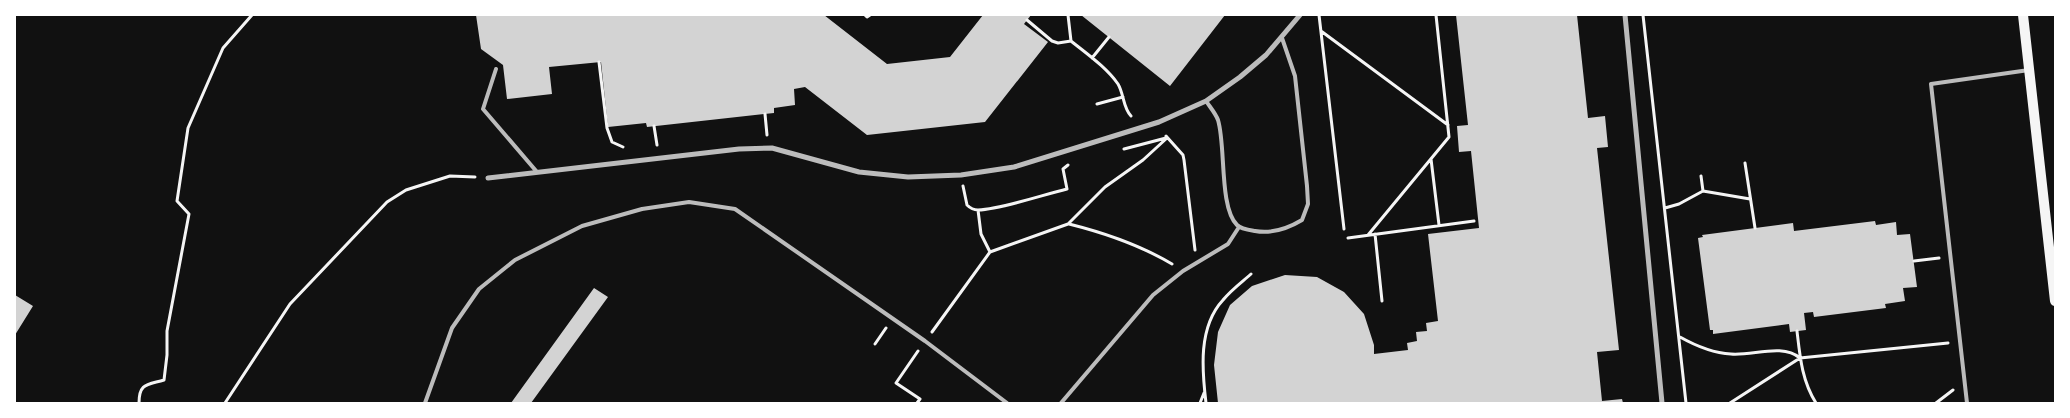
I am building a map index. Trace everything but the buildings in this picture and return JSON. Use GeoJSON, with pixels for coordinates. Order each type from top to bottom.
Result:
{"type":"FeatureCollection","features":[{"type":"Feature","properties":{"kind":"main road"},"geometry":{"type":"LineString","coordinates":[[2023,15],[2055,301]]}},
{"type":"Feature","properties":{"kind":"street"},"geometry":{"type":"LineString","coordinates":[[488,178],[739,149],[772,148],[859,172],[908,177],[962,176],[1014,166],[1130,132],[1159,122],[1206,101],[1240,78],[1266,55],[1300,15]]}},
{"type":"Feature","properties":{"kind":"street"},"geometry":{"type":"LineString","coordinates":[[1624,15],[1637,124],[1662,403]]}},
{"type":"Feature","properties":{"kind":"lane"},"geometry":{"type":"LineString","coordinates":[[1206,101],[1218,120],[1231,216],[1239,227],[1267,233],[1287,228],[1302,220],[1306,214],[1307,186],[1294,76],[1282,38]]}},
{"type":"Feature","properties":{"kind":"lane"},"geometry":{"type":"LineString","coordinates":[[496,69],[483,109],[536,172]]}},
{"type":"Feature","properties":{"kind":"lane"},"geometry":{"type":"LineString","coordinates":[[1966,403],[1931,84],[2029,70]]}},
{"type":"Feature","properties":{"kind":"lane"},"geometry":{"type":"LineString","coordinates":[[425,403],[452,328],[479,289],[514,260],[582,226],[642,209],[689,202],[734,209],[925,341],[1007,403]]}},
{"type":"Feature","properties":{"kind":"lane"},"geometry":{"type":"LineString","coordinates":[[1062,403],[1153,295],[1183,271],[1228,244],[1239,227]]}},
{"type":"Feature","properties":{"kind":"path"},"geometry":{"type":"LineString","coordinates":[[139,403],[139,392],[145,385],[164,380],[167,331],[189,214],[177,201],[188,128],[223,48],[252,15]]}},
{"type":"Feature","properties":{"kind":"path"},"geometry":{"type":"LineString","coordinates":[[865,15],[867,17],[870,15]]}},
{"type":"Feature","properties":{"kind":"path"},"geometry":{"type":"LineString","coordinates":[[1068,15],[1071,41],[1108,72],[1119,86],[1129,114],[1135,117]]}},
{"type":"Feature","properties":{"kind":"path"},"geometry":{"type":"LineString","coordinates":[[1319,15],[1344,229]]}},
{"type":"Feature","properties":{"kind":"path"},"geometry":{"type":"LineString","coordinates":[[1368,235],[1449,137],[1436,15]]}},
{"type":"Feature","properties":{"kind":"path"},"geometry":{"type":"LineString","coordinates":[[1643,15],[1686,403]]}},
{"type":"Feature","properties":{"kind":"path"},"geometry":{"type":"LineString","coordinates":[[1027,20],[1052,42],[1071,41]]}},
{"type":"Feature","properties":{"kind":"path"},"geometry":{"type":"LineString","coordinates":[[1321,31],[1448,125]]}},
{"type":"Feature","properties":{"kind":"path"},"geometry":{"type":"LineString","coordinates":[[1092,58],[1109,37]]}},
{"type":"Feature","properties":{"kind":"path"},"geometry":{"type":"LineString","coordinates":[[1097,104],[1123,97]]}},
{"type":"Feature","properties":{"kind":"path"},"geometry":{"type":"LineString","coordinates":[[765,114],[767,135]]}},
{"type":"Feature","properties":{"kind":"path"},"geometry":{"type":"LineString","coordinates":[[654,126],[657,145]]}},
{"type":"Feature","properties":{"kind":"path"},"geometry":{"type":"LineString","coordinates":[[1121,150],[1167,138]]}},
{"type":"Feature","properties":{"kind":"path"},"geometry":{"type":"LineString","coordinates":[[918,403],[920,399],[896,383],[990,252],[1068,224],[1105,187],[1143,160],[1167,138]]}},
{"type":"Feature","properties":{"kind":"path"},"geometry":{"type":"LineString","coordinates":[[1167,138],[1183,155],[1197,263]]}},
{"type":"Feature","properties":{"kind":"path"},"geometry":{"type":"LineString","coordinates":[[1431,158],[1439,226]]}},
{"type":"Feature","properties":{"kind":"path"},"geometry":{"type":"LineString","coordinates":[[962,176],[964,198],[967,205],[972,209],[978,210],[1067,188],[1064,169],[1075,162]]}},
{"type":"Feature","properties":{"kind":"path"},"geometry":{"type":"LineString","coordinates":[[1745,163],[1755,228]]}},
{"type":"Feature","properties":{"kind":"path"},"geometry":{"type":"LineString","coordinates":[[225,403],[290,304],[387,202],[406,190],[450,176],[488,178]]}},
{"type":"Feature","properties":{"kind":"path"},"geometry":{"type":"LineString","coordinates":[[1701,176],[1703,191]]}},
{"type":"Feature","properties":{"kind":"path"},"geometry":{"type":"LineString","coordinates":[[1665,208],[1679,204],[1703,191],[1750,199]]}},
{"type":"Feature","properties":{"kind":"path"},"geometry":{"type":"LineString","coordinates":[[978,210],[981,234],[990,252]]}},
{"type":"Feature","properties":{"kind":"path"},"geometry":{"type":"LineString","coordinates":[[1348,238],[1474,221]]}},
{"type":"Feature","properties":{"kind":"path"},"geometry":{"type":"LineString","coordinates":[[1068,224],[1108,234],[1157,255],[1183,271]]}},
{"type":"Feature","properties":{"kind":"path"},"geometry":{"type":"LineString","coordinates":[[1375,234],[1382,301]]}},
{"type":"Feature","properties":{"kind":"path"},"geometry":{"type":"LineString","coordinates":[[1914,261],[1950,257]]}},
{"type":"Feature","properties":{"kind":"path"},"geometry":{"type":"LineString","coordinates":[[1206,403],[1204,392],[1204,348],[1212,316],[1222,300],[1251,274]]}},
{"type":"Feature","properties":{"kind":"path"},"geometry":{"type":"LineString","coordinates":[[874,344],[892,319]]}},
{"type":"Feature","properties":{"kind":"path"},"geometry":{"type":"LineString","coordinates":[[1797,331],[1800,358],[1807,390],[1816,403]]}},
{"type":"Feature","properties":{"kind":"path"},"geometry":{"type":"LineString","coordinates":[[1679,336],[1710,351],[1730,354],[1783,351],[1793,353],[1800,358]]}},
{"type":"Feature","properties":{"kind":"path"},"geometry":{"type":"LineString","coordinates":[[1730,403],[1800,358],[1959,342]]}},
{"type":"Feature","properties":{"kind":"path"},"geometry":{"type":"LineString","coordinates":[[1936,403],[1963,382]]}},
{"type":"Feature","properties":{"kind":"path"},"geometry":{"type":"LineString","coordinates":[[1200,403],[1204,392]]}}]}
